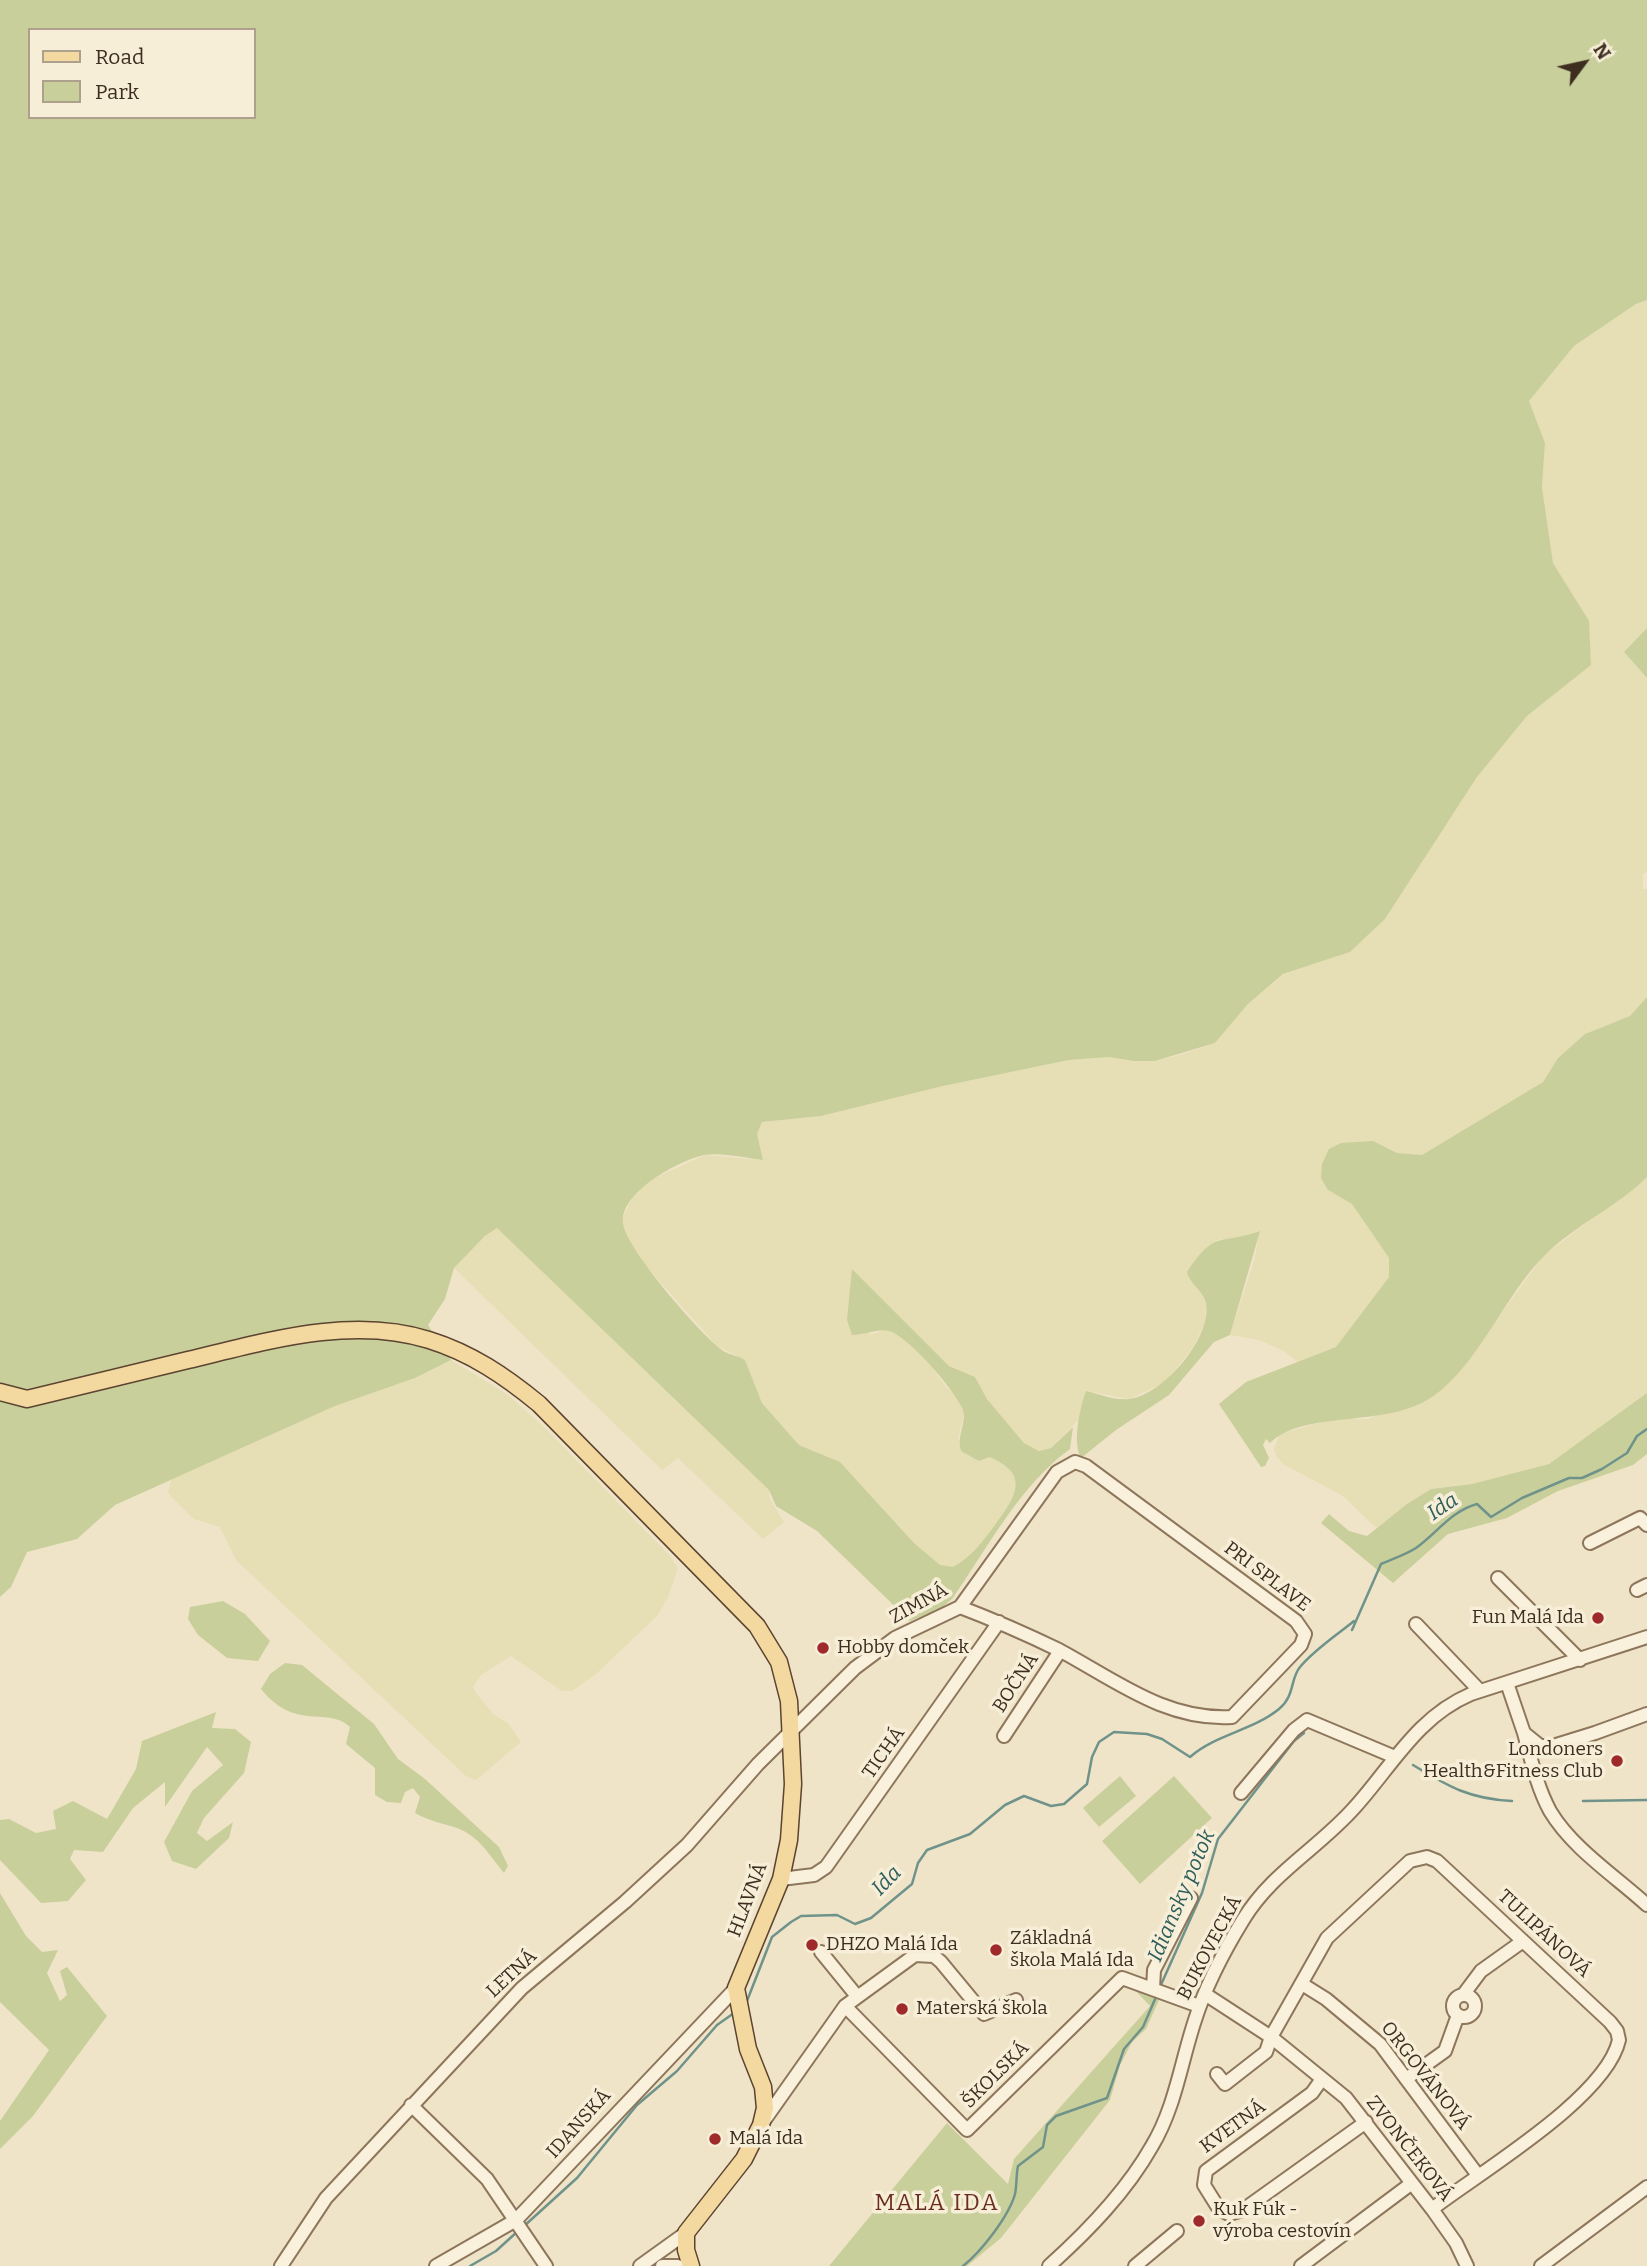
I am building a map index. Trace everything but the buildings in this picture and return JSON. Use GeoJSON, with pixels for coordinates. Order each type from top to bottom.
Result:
{"type":"FeatureCollection","features":[{"type":"Feature","properties":{"kind":"main road","name":"HLAVNÁ"},"geometry":{"type":"LineString","coordinates":[[0,1392],[27,1399],[294,1336],[367,1329],[428,1339],[484,1364],[538,1404],[757,1626],[769,1644],[786,1685],[793,1733],[793,1813],[781,1879],[737,1996]]}},
{"type":"Feature","properties":{"kind":"main road"},"geometry":{"type":"LineString","coordinates":[[691,2266],[685,2250],[686,2233],[744,2159],[773,2098],[741,2021],[737,1996]]}},
{"type":"Feature","properties":{"kind":"street","name":"ZIMNÁ"},"geometry":{"type":"LineString","coordinates":[[793,1733],[835,1687],[869,1657],[920,1624],[960,1607],[1048,1482],[1075,1462]]}},
{"type":"Feature","properties":{"kind":"street","name":"PRI SPLAVE"},"geometry":{"type":"LineString","coordinates":[[960,1607],[1060,1651],[1165,1708],[1192,1716],[1232,1717],[1301,1644],[1305,1634],[1296,1621],[1086,1466],[1075,1462]]}},
{"type":"Feature","properties":{"kind":"street"},"geometry":{"type":"LineString","coordinates":[[1590,1543],[1640,1518],[1647,1525]]}},
{"type":"Feature","properties":{"kind":"street"},"geometry":{"type":"LineString","coordinates":[[1498,1578],[1580,1660]]}},
{"type":"Feature","properties":{"kind":"street","name":"TICHÁ"},"geometry":{"type":"LineString","coordinates":[[781,1879],[814,1875],[826,1867],[999,1622]]}},
{"type":"Feature","properties":{"kind":"street"},"geometry":{"type":"LineString","coordinates":[[1416,1623],[1476,1693]]}},
{"type":"Feature","properties":{"kind":"street","name":"BUKOVECKÁ"},"geometry":{"type":"LineString","coordinates":[[1049,2266],[1109,2206],[1152,2146],[1168,2110],[1202,2000],[1244,1919],[1268,1886],[1341,1822],[1424,1723],[1451,1703],[1647,1637]]}},
{"type":"Feature","properties":{"kind":"street","name":"BOČNÁ"},"geometry":{"type":"LineString","coordinates":[[1004,1736],[1060,1651]]}},
{"type":"Feature","properties":{"kind":"street"},"geometry":{"type":"LineString","coordinates":[[1507,1683],[1546,1804],[1575,1842],[1647,1905]]}},
{"type":"Feature","properties":{"kind":"street"},"geometry":{"type":"LineString","coordinates":[[1524,1733],[1540,1746],[1553,1746],[1647,1714]]}},
{"type":"Feature","properties":{"kind":"street"},"geometry":{"type":"LineString","coordinates":[[1241,1793],[1294,1730],[1307,1720],[1395,1757]]}},
{"type":"Feature","properties":{"kind":"street","name":"LETNÁ"},"geometry":{"type":"LineString","coordinates":[[281,2266],[326,2198],[522,1988],[625,1902],[687,1845],[758,1764],[793,1733]]}},
{"type":"Feature","properties":{"kind":"street","name":"TULIPÁNOVÁ"},"geometry":{"type":"LineString","coordinates":[[1271,2037],[1327,1938],[1401,1868],[1421,1857],[1437,1861],[1614,2026],[1619,2035],[1618,2045],[1595,2083],[1574,2105],[1432,2209]]}},
{"type":"Feature","properties":{"kind":"street"},"geometry":{"type":"LineString","coordinates":[[1159,1991],[1152,1977],[1191,1898]]}},
{"type":"Feature","properties":{"kind":"street"},"geometry":{"type":"LineString","coordinates":[[1406,2080],[1445,2051],[1474,2001],[1463,1996],[1482,1971],[1523,1941]]}},
{"type":"Feature","properties":{"kind":"street"},"geometry":{"type":"LineString","coordinates":[[821,1952],[856,1995]]}},
{"type":"Feature","properties":{"kind":"street"},"geometry":{"type":"LineString","coordinates":[[773,2098],[845,2006],[856,1995],[909,1958],[926,1955],[941,1962],[984,2014],[1016,2000]]}},
{"type":"Feature","properties":{"kind":"street","name":"ŠKOLSKÁ"},"geometry":{"type":"LineString","coordinates":[[845,2006],[967,2130],[1120,1980],[1127,1978],[1159,1991],[1202,2000]]}},
{"type":"Feature","properties":{"kind":"street","name":"ORGOVÁNOVÁ"},"geometry":{"type":"LineString","coordinates":[[1302,1984],[1368,2032],[1477,2174]]}},
{"type":"Feature","properties":{"kind":"street","name":"IDANSKÁ"},"geometry":{"type":"LineString","coordinates":[[436,2266],[517,2222],[737,1996]]}},
{"type":"Feature","properties":{"kind":"street","name":"ZVONČEKOVÁ"},"geometry":{"type":"LineString","coordinates":[[1202,2000],[1271,2037],[1322,2079],[1366,2122],[1456,2243],[1467,2266]]}},
{"type":"Feature","properties":{"kind":"street"},"geometry":{"type":"LineString","coordinates":[[1466,2015],[1485,2017]]}},
{"type":"Feature","properties":{"kind":"street"},"geometry":{"type":"LineString","coordinates":[[1466,2015],[1468,2030]]}},
{"type":"Feature","properties":{"kind":"street","name":"KVETNÁ"},"geometry":{"type":"LineString","coordinates":[[1217,2074],[1225,2084],[1264,2055],[1271,2037]]}},
{"type":"Feature","properties":{"kind":"street","name":"KVETNÁ"},"geometry":{"type":"LineString","coordinates":[[1322,2079],[1312,2093],[1206,2171],[1204,2185],[1219,2209],[1229,2214],[1243,2210],[1366,2122]]}},
{"type":"Feature","properties":{"kind":"street"},"geometry":{"type":"LineString","coordinates":[[411,2105],[487,2179],[546,2266]]}},
{"type":"Feature","properties":{"kind":"street"},"geometry":{"type":"LineString","coordinates":[[1301,2266],[1412,2183]]}},
{"type":"Feature","properties":{"kind":"street"},"geometry":{"type":"LineString","coordinates":[[1541,2266],[1647,2187]]}},
{"type":"Feature","properties":{"kind":"street"},"geometry":{"type":"LineString","coordinates":[[1135,2266],[1177,2231]]}},
{"type":"Feature","properties":{"kind":"street"},"geometry":{"type":"LineString","coordinates":[[640,2266],[686,2233]]}},
{"type":"Feature","properties":{"kind":"street"},"geometry":{"type":"LineString","coordinates":[[664,2266],[678,2266]]}},
{"type":"Feature","properties":{"kind":"shaded area"},"geometry":{"type":"Polygon","coordinates":[[[1647,300],[1647,628],[1624,652],[1647,678],[1647,872],[1643,874],[1643,889],[1647,889],[1647,997],[1630,1016],[1585,1034],[1558,1058],[1543,1082],[1422,1155],[1397,1153],[1372,1141],[1328,1190],[1352,1204],[1389,1258],[1389,1277],[1336,1347],[1298,1362],[1284,1351],[1259,1340],[1230,1335],[1255,1258],[1259,1231],[1241,1238],[1217,1240],[1189,1279],[1202,1294],[1206,1305],[1205,1323],[1193,1347],[1166,1382],[1129,1399],[1086,1391],[1080,1418],[1051,1448],[1039,1451],[1024,1443],[987,1399],[975,1377],[949,1366],[853,1270],[870,1335],[886,1329],[901,1335],[932,1367],[946,1387],[957,1395],[964,1414],[958,1439],[1008,1467],[1016,1480],[1015,1499],[970,1558],[953,1568],[940,1565],[914,1543],[840,1462],[799,1445],[762,1403],[745,1360],[717,1346],[644,1264],[625,1235],[622,1220],[633,1196],[652,1179],[705,1155],[763,1160],[757,1134],[762,1122],[821,1116],[943,1086],[1069,1060],[1109,1057],[1155,1061],[1183,1054],[1215,1043],[1248,1004],[1284,974],[1350,952],[1385,919],[1477,777],[1527,716],[1591,665],[1588,621],[1553,563],[1542,487],[1545,443],[1529,401],[1574,346],[1636,304],[1647,300]]]}},
{"type":"Feature","properties":{"kind":"shaded area"},"geometry":{"type":"Polygon","coordinates":[[[1647,1177],[1647,1393],[1608,1423],[1549,1464],[1472,1484],[1431,1489],[1376,1528],[1343,1496],[1283,1464],[1277,1457],[1274,1449],[1280,1433],[1335,1419],[1369,1419],[1464,1364],[1544,1255],[1647,1177]]]}},
{"type":"Feature","properties":{"kind":"shaded area"},"geometry":{"type":"Polygon","coordinates":[[[497,1228],[769,1490],[770,1499],[784,1522],[763,1539],[678,1458],[662,1470],[454,1268],[485,1236],[497,1228]]]}},
{"type":"Feature","properties":{"kind":"shaded area"},"geometry":{"type":"Polygon","coordinates":[[[451,1360],[507,1394],[544,1427],[669,1555],[678,1568],[668,1597],[657,1616],[595,1675],[572,1691],[562,1691],[511,1656],[481,1675],[473,1687],[476,1693],[494,1715],[508,1723],[521,1742],[476,1780],[467,1777],[236,1560],[220,1527],[194,1519],[168,1493],[171,1480],[335,1406],[415,1378],[451,1360]]]}},
{"type":"Feature","properties":{"kind":"green space"},"geometry":{"type":"Polygon","coordinates":[[[0,0],[1647,0],[1647,300],[1636,304],[1574,346],[1529,401],[1545,443],[1542,487],[1553,563],[1589,621],[1591,665],[1527,716],[1477,777],[1385,919],[1350,952],[1283,974],[1248,1004],[1215,1043],[1155,1061],[1109,1057],[1069,1060],[943,1086],[821,1116],[762,1122],[757,1134],[763,1160],[718,1154],[693,1158],[666,1171],[640,1189],[625,1211],[623,1223],[627,1235],[650,1271],[714,1343],[725,1352],[745,1360],[762,1403],[799,1445],[840,1462],[914,1543],[940,1565],[953,1567],[976,1549],[1009,1505],[1016,1487],[1015,1479],[1011,1471],[989,1457],[979,1461],[961,1451],[964,1414],[961,1406],[944,1381],[908,1343],[885,1330],[852,1335],[847,1320],[852,1269],[949,1366],[975,1377],[987,1399],[1024,1443],[1039,1451],[1051,1448],[1073,1427],[1070,1449],[1035,1481],[1020,1499],[952,1599],[940,1609],[910,1621],[817,1531],[776,1506],[769,1490],[497,1228],[485,1236],[454,1268],[445,1299],[428,1325],[451,1360],[415,1378],[335,1406],[115,1505],[77,1539],[27,1552],[11,1587],[0,1597],[0,0]]]}},
{"type":"Feature","properties":{"kind":"green space"},"geometry":{"type":"Polygon","coordinates":[[[1647,628],[1647,678],[1624,652],[1647,628]]]}},
{"type":"Feature","properties":{"kind":"green space"},"geometry":{"type":"Polygon","coordinates":[[[1647,997],[1647,1177],[1623,1198],[1569,1234],[1545,1255],[1517,1289],[1463,1367],[1432,1397],[1413,1407],[1391,1413],[1303,1426],[1270,1443],[1266,1439],[1263,1445],[1269,1458],[1265,1466],[1261,1467],[1219,1404],[1246,1382],[1336,1347],[1389,1277],[1389,1258],[1352,1204],[1328,1190],[1321,1178],[1322,1164],[1329,1149],[1341,1143],[1373,1141],[1397,1153],[1422,1155],[1543,1082],[1558,1058],[1585,1034],[1630,1016],[1647,997]]]}},
{"type":"Feature","properties":{"kind":"green space"},"geometry":{"type":"Polygon","coordinates":[[[1260,1231],[1230,1335],[1214,1342],[1169,1395],[1116,1430],[1081,1458],[1077,1434],[1086,1391],[1129,1399],[1156,1388],[1169,1377],[1193,1348],[1206,1318],[1205,1299],[1187,1272],[1212,1244],[1260,1231]]]}},
{"type":"Feature","properties":{"kind":"green space"},"geometry":{"type":"Polygon","coordinates":[[[1647,1393],[1647,1454],[1633,1465],[1558,1491],[1507,1518],[1448,1534],[1393,1583],[1321,1523],[1329,1514],[1349,1531],[1367,1536],[1407,1504],[1431,1489],[1472,1484],[1549,1464],[1647,1393]]]}},
{"type":"Feature","properties":{"kind":"green space"},"geometry":{"type":"Polygon","coordinates":[[[223,1601],[245,1614],[270,1641],[258,1661],[227,1658],[198,1635],[188,1619],[190,1607],[223,1601]]]}},
{"type":"Feature","properties":{"kind":"green space"},"geometry":{"type":"Polygon","coordinates":[[[285,1663],[302,1665],[374,1724],[398,1759],[425,1779],[499,1847],[508,1866],[504,1873],[472,1836],[415,1813],[420,1797],[413,1788],[405,1792],[401,1803],[387,1802],[375,1795],[375,1768],[346,1744],[350,1727],[342,1721],[299,1714],[274,1702],[261,1689],[270,1674],[285,1663]]]}},
{"type":"Feature","properties":{"kind":"green space"},"geometry":{"type":"Polygon","coordinates":[[[216,1712],[212,1728],[235,1729],[251,1742],[244,1773],[204,1818],[197,1833],[207,1841],[233,1822],[229,1838],[196,1869],[172,1861],[164,1842],[192,1791],[223,1765],[207,1747],[165,1807],[165,1782],[133,1808],[103,1852],[74,1850],[70,1859],[86,1880],[68,1901],[41,1903],[0,1860],[0,1820],[9,1819],[36,1833],[56,1829],[53,1811],[73,1801],[107,1819],[136,1769],[142,1741],[216,1712]]]}},
{"type":"Feature","properties":{"kind":"green space"},"geometry":{"type":"Polygon","coordinates":[[[1120,1776],[1136,1796],[1099,1827],[1083,1808],[1120,1776]]]}},
{"type":"Feature","properties":{"kind":"green space"},"geometry":{"type":"Polygon","coordinates":[[[1174,1776],[1212,1818],[1140,1884],[1102,1841],[1174,1776]]]}},
{"type":"Feature","properties":{"kind":"green space"},"geometry":{"type":"Polygon","coordinates":[[[0,1893],[26,1936],[42,1952],[58,1950],[47,1973],[60,2001],[67,1995],[60,1971],[67,1967],[107,2016],[33,2116],[0,2149],[0,2121],[49,2050],[0,2002],[0,1893]]]}},
{"type":"Feature","properties":{"kind":"green space"},"geometry":{"type":"Polygon","coordinates":[[[1131,1986],[1159,2000],[1146,2029],[1132,2042],[1120,2065],[1110,2100],[1001,2238],[967,2266],[829,2266],[947,2123],[1008,2184],[1014,2159],[1150,2006],[1131,1986]]]}},
{"type":"Feature","properties":{"kind":"waterway","name":"Ida"},"geometry":{"type":"LineString","coordinates":[[1352,1630],[1381,1564],[1416,1548],[1468,1507],[1477,1504],[1491,1517],[1522,1498],[1569,1478],[1582,1478],[1602,1469],[1627,1453],[1637,1436],[1647,1429]]}},
{"type":"Feature","properties":{"kind":"waterway","name":"Ida"},"geometry":{"type":"LineString","coordinates":[[745,2006],[772,1937],[791,1922],[801,1916],[837,1915],[855,1924],[871,1918],[912,1884],[918,1863],[927,1850],[970,1834],[1005,1805],[1024,1796],[1051,1806],[1064,1804],[1087,1784],[1092,1757],[1099,1742],[1114,1732],[1147,1734],[1162,1739],[1190,1757],[1211,1743],[1257,1723],[1279,1709],[1288,1699],[1297,1672],[1306,1660],[1354,1621]]}},
{"type":"Feature","properties":{"kind":"waterway","name":"Idiansky potok"},"geometry":{"type":"LineString","coordinates":[[1160,1987],[1202,1893],[1218,1839],[1294,1741],[1304,1733]]}},
{"type":"Feature","properties":{"kind":"waterway","name":"Idiansky potok"},"geometry":{"type":"LineString","coordinates":[[1413,1765],[1472,1795],[1512,1801]]}},
{"type":"Feature","properties":{"kind":"waterway","name":"Idiansky potok"},"geometry":{"type":"LineString","coordinates":[[1583,1801],[1647,1800]]}},
{"type":"Feature","properties":{"kind":"waterway","name":"Idiansky potok"},"geometry":{"type":"LineString","coordinates":[[963,2266],[986,2243],[1007,2213],[1015,2194],[1018,2166],[1043,2147],[1047,2125],[1056,2116],[1107,2098],[1124,2049],[1143,2027],[1156,1997]]}},
{"type":"Feature","properties":{"kind":"waterway","name":"Ida"},"geometry":{"type":"LineString","coordinates":[[523,2227],[577,2178],[637,2105],[677,2071],[717,2025],[734,2013]]}},
{"type":"Feature","properties":{"kind":"waterway","name":"Ida"},"geometry":{"type":"LineString","coordinates":[[470,2266],[496,2251],[518,2231]]}},
{"type":"Feature","properties":{"kind":"place","name":"Fun Malá Ida"},"geometry":{"type":"Point","coordinates":[1598,1618]}},
{"type":"Feature","properties":{"kind":"place","name":"Hobby domček"},"geometry":{"type":"Point","coordinates":[823,1648]}},
{"type":"Feature","properties":{"kind":"place","name":"Londoners Health&Fitness Club"},"geometry":{"type":"Point","coordinates":[1617,1761]}},
{"type":"Feature","properties":{"kind":"place","name":"DHZO Malá Ida"},"geometry":{"type":"Point","coordinates":[812,1945]}},
{"type":"Feature","properties":{"kind":"place","name":"Základná škola Malá Ida"},"geometry":{"type":"Point","coordinates":[996,1950]}},
{"type":"Feature","properties":{"kind":"place","name":"Materská škola"},"geometry":{"type":"Point","coordinates":[902,2009]}},
{"type":"Feature","properties":{"kind":"place","name":"Malá Ida"},"geometry":{"type":"Point","coordinates":[715,2139]}},
{"type":"Feature","properties":{"kind":"place","name":"Kuk Fuk - výroba cestovín"},"geometry":{"type":"Point","coordinates":[1199,2221]}},
{"type":"Feature","properties":{"kind":"district","name":"MALÁ IDA"},"geometry":{"type":"Point","coordinates":[937,2204]}}]}
